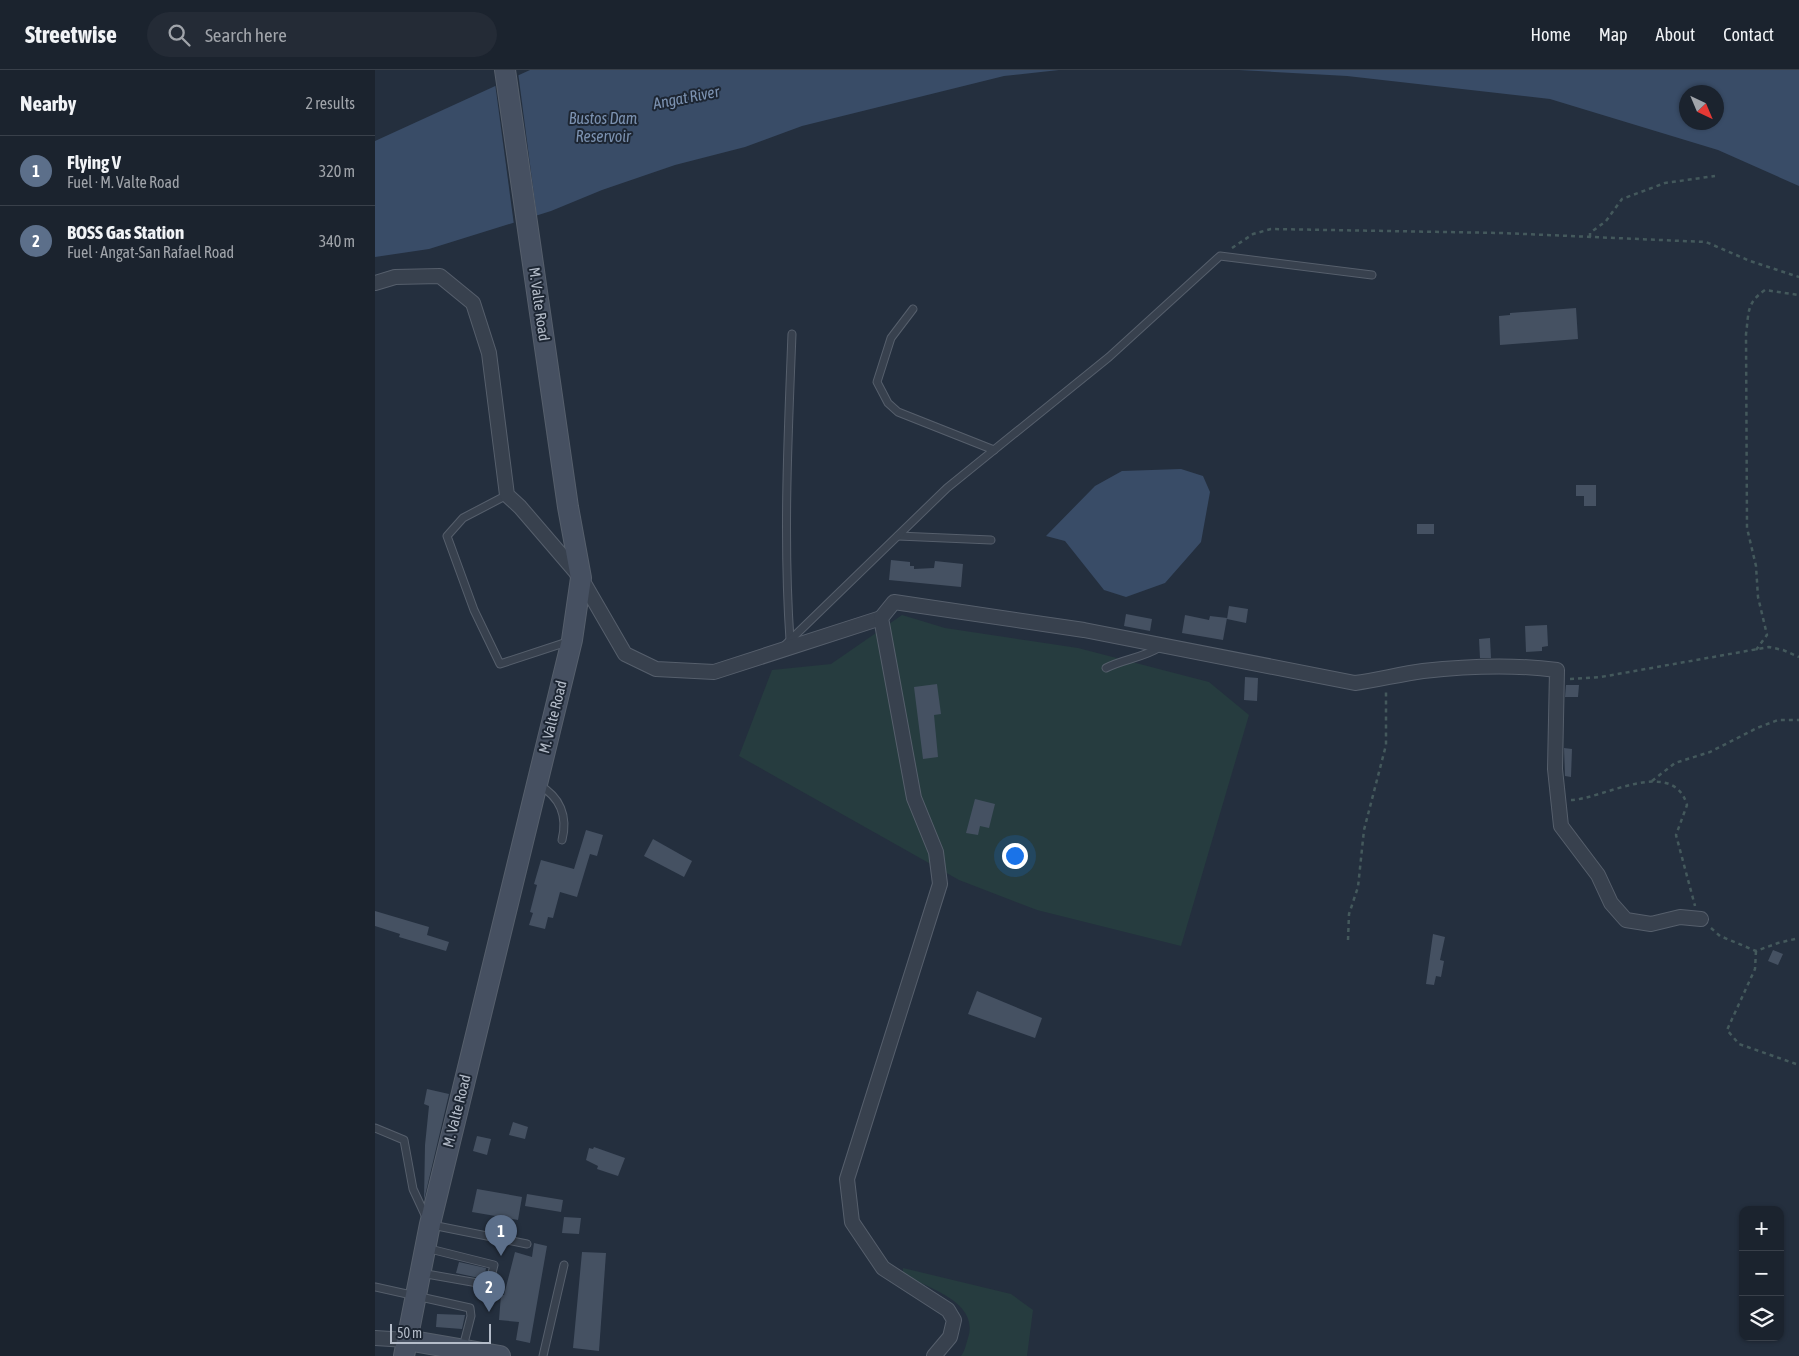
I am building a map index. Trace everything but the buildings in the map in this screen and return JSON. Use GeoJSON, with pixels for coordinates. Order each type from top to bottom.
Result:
{"type":"FeatureCollection","features":[{"type":"Feature","properties":{"kind":"main road","name":"M. Valte Road"},"geometry":{"type":"LineString","coordinates":[[406,1348],[430,1224],[536,784],[573,640],[581,578],[568,507],[505,70]]}},
{"type":"Feature","properties":{"kind":"main road"},"geometry":{"type":"LineString","coordinates":[[406,1348],[463,1350],[500,1356]]}},
{"type":"Feature","properties":{"kind":"street"},"geometry":{"type":"LineString","coordinates":[[375,283],[395,277],[440,276],[473,303],[489,353],[507,495],[520,507],[581,578],[625,654],[656,670],[715,672],[881,618],[894,602],[1084,630],[1355,683],[1421,672],[1478,666],[1508,666],[1557,670],[1556,795],[1561,826],[1598,875],[1611,903],[1626,920],[1651,924],[1680,917],[1701,919]]}},
{"type":"Feature","properties":{"kind":"street"},"geometry":{"type":"LineString","coordinates":[[881,618],[914,798],[936,852],[940,884],[847,1179],[853,1222],[883,1268],[948,1310],[954,1320],[950,1337],[934,1356]]}},
{"type":"Feature","properties":{"kind":"street"},"geometry":{"type":"LineString","coordinates":[[375,1338],[406,1348]]}},
{"type":"Feature","properties":{"kind":"lane"},"geometry":{"type":"LineString","coordinates":[[779,652],[947,488],[1109,357],[1220,256],[1372,275]]}},
{"type":"Feature","properties":{"kind":"lane"},"geometry":{"type":"LineString","coordinates":[[913,309],[891,338],[877,382],[888,403],[898,412],[994,450]]}},
{"type":"Feature","properties":{"kind":"lane"},"geometry":{"type":"LineString","coordinates":[[790,640],[786,573],[786,496],[792,334]]}},
{"type":"Feature","properties":{"kind":"lane"},"geometry":{"type":"LineString","coordinates":[[507,495],[463,518],[447,536],[475,610],[499,664],[573,640]]}},
{"type":"Feature","properties":{"kind":"lane"},"geometry":{"type":"LineString","coordinates":[[898,536],[991,540]]}},
{"type":"Feature","properties":{"kind":"lane"},"geometry":{"type":"LineString","coordinates":[[1106,668],[1162,645]]}},
{"type":"Feature","properties":{"kind":"lane"},"geometry":{"type":"LineString","coordinates":[[536,784],[549,791],[561,808],[565,818],[562,840]]}},
{"type":"Feature","properties":{"kind":"lane"},"geometry":{"type":"LineString","coordinates":[[375,1128],[405,1140],[413,1189],[430,1224],[527,1244]]}},
{"type":"Feature","properties":{"kind":"lane"},"geometry":{"type":"LineString","coordinates":[[420,1273],[489,1285],[494,1265],[426,1248]]}},
{"type":"Feature","properties":{"kind":"lane"},"geometry":{"type":"LineString","coordinates":[[543,1356],[564,1265]]}},
{"type":"Feature","properties":{"kind":"lane"},"geometry":{"type":"LineString","coordinates":[[375,1287],[417,1294],[470,1308],[471,1316],[463,1350]]}},
{"type":"Feature","properties":{"kind":"path"},"geometry":{"type":"LineString","coordinates":[[1589,237],[1590,233],[1606,221],[1622,199],[1665,183],[1715,176]]}},
{"type":"Feature","properties":{"kind":"path"},"geometry":{"type":"LineString","coordinates":[[1220,256],[1253,234],[1271,230],[1502,233],[1706,242],[1749,261],[1799,277]]}},
{"type":"Feature","properties":{"kind":"path"},"geometry":{"type":"LineString","coordinates":[[1756,650],[1767,635],[1758,597],[1756,566],[1747,528],[1746,334],[1749,305],[1753,297],[1765,290],[1799,295]]}},
{"type":"Feature","properties":{"kind":"path"},"geometry":{"type":"LineString","coordinates":[[1557,670],[1571,679],[1601,677],[1769,647],[1783,650],[1799,657]]}},
{"type":"Feature","properties":{"kind":"path"},"geometry":{"type":"LineString","coordinates":[[1348,940],[1349,914],[1358,887],[1364,830],[1386,745],[1387,679]]}},
{"type":"Feature","properties":{"kind":"path"},"geometry":{"type":"LineString","coordinates":[[1651,782],[1659,778],[1675,762],[1710,752],[1757,728],[1778,720],[1799,720]]}},
{"type":"Feature","properties":{"kind":"path"},"geometry":{"type":"LineString","coordinates":[[1556,795],[1561,800],[1585,800],[1633,784],[1669,783],[1679,789],[1684,797],[1685,812],[1676,830],[1676,836],[1693,902],[1701,919],[1721,936],[1756,951],[1799,938]]}},
{"type":"Feature","properties":{"kind":"path"},"geometry":{"type":"LineString","coordinates":[[1756,951],[1755,969],[1727,1030],[1739,1044],[1799,1065]]}},
{"type":"Feature","properties":{"kind":"green space"},"geometry":{"type":"Polygon","coordinates":[[[902,615],[945,628],[1078,648],[1209,682],[1249,715],[1181,946],[1037,910],[959,880],[739,756],[772,670],[831,664],[902,615]]]}},
{"type":"Feature","properties":{"kind":"green space"},"geometry":{"type":"Polygon","coordinates":[[[903,1268],[1011,1294],[1033,1310],[1027,1356],[961,1356],[968,1338],[970,1325],[966,1315],[959,1305],[949,1298],[903,1275],[903,1268]]]}},
{"type":"Feature","properties":{"kind":"water"},"geometry":{"type":"Polygon","coordinates":[[[530,70],[1059,70],[1004,76],[802,126],[745,147],[675,165],[602,190],[551,211],[429,249],[375,257],[375,141],[530,70]]]}},
{"type":"Feature","properties":{"kind":"water"},"geometry":{"type":"Polygon","coordinates":[[[1239,70],[1799,70],[1799,186],[1718,150],[1550,99],[1347,76],[1239,70]]]}},
{"type":"Feature","properties":{"kind":"water"},"geometry":{"type":"Polygon","coordinates":[[[1181,469],[1203,476],[1210,492],[1201,542],[1165,583],[1126,597],[1104,590],[1065,541],[1046,536],[1095,486],[1122,471],[1181,469]]]}},
{"type":"Feature","properties":{"kind":"pier"},"geometry":{"type":"Polygon","coordinates":[[[518,72],[537,218],[514,225],[495,83],[518,72]]]}},
{"type":"Feature","properties":{"kind":"place","name":"Flying V"},"geometry":{"type":"Point","coordinates":[501,1256]}},
{"type":"Feature","properties":{"kind":"place","name":"BOSS Gas Station"},"geometry":{"type":"Point","coordinates":[489,1312]}},
{"type":"Feature","properties":{"kind":"water label","name":"Angat River"},"geometry":{"type":"Point","coordinates":[686,97]}},
{"type":"Feature","properties":{"kind":"water label","name":"Bustos Dam Reservoir"},"geometry":{"type":"Point","coordinates":[603,127]}}]}
